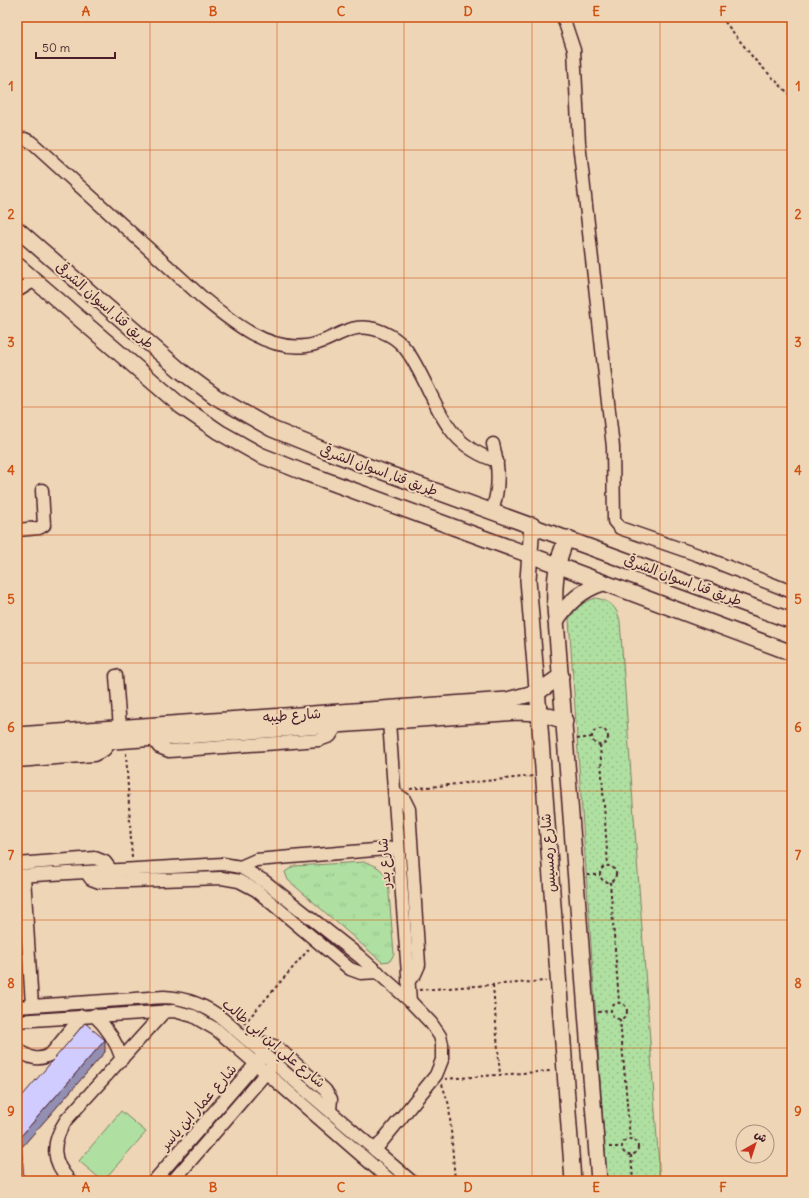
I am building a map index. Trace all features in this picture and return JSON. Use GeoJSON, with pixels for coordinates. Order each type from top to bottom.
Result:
{"type":"FeatureCollection","features":[{"type":"Feature","properties":{"kind":"main road","name":"طريق قنا, اسوان الشرقى"},"geometry":{"type":"LineString","coordinates":[[17,229],[181,371],[234,409],[272,429],[312,446],[792,621]]}},
{"type":"Feature","properties":{"kind":"main road","name":"طريق قنا, اسوان الشرقى"},"geometry":{"type":"LineString","coordinates":[[17,265],[181,406],[239,444],[281,464],[529,554],[792,653]]}},
{"type":"Feature","properties":{"kind":"main road","name":"شارع رمسيس"},"geometry":{"type":"LineString","coordinates":[[532,525],[529,554],[529,597],[538,692],[557,981],[573,1181]]}},
{"type":"Feature","properties":{"kind":"main road","name":"شارع رمسيس"},"geometry":{"type":"LineString","coordinates":[[567,538],[557,565],[554,585],[599,1181]]}},
{"type":"Feature","properties":{"kind":"main road"},"geometry":{"type":"LineString","coordinates":[[556,621],[568,604],[576,597],[603,583]]}},
{"type":"Feature","properties":{"kind":"main road","name":"شارع طيبه"},"geometry":{"type":"LineString","coordinates":[[17,748],[507,700],[538,692],[561,676]]}},
{"type":"Feature","properties":{"kind":"main road","name":"شارع طيبه"},"geometry":{"type":"LineString","coordinates":[[17,735],[153,739],[518,712],[539,713],[565,721]]}},
{"type":"Feature","properties":{"kind":"street"},"geometry":{"type":"LineString","coordinates":[[563,17],[574,50],[579,143],[613,447],[614,521],[620,528],[698,554],[792,592]]}},
{"type":"Feature","properties":{"kind":"street"},"geometry":{"type":"LineString","coordinates":[[17,142],[25,139],[31,142],[204,300],[233,322],[260,338],[285,346],[307,346],[346,330],[355,328],[375,330],[397,340],[413,358],[448,428],[458,440],[476,453],[497,461]]}},
{"type":"Feature","properties":{"kind":"street"},"geometry":{"type":"LineString","coordinates":[[17,292],[35,280]]}},
{"type":"Feature","properties":{"kind":"street"},"geometry":{"type":"LineString","coordinates":[[492,511],[498,486],[497,461],[493,444]]}},
{"type":"Feature","properties":{"kind":"street"},"geometry":{"type":"LineString","coordinates":[[17,530],[39,528],[44,525],[42,490]]}},
{"type":"Feature","properties":{"kind":"street"},"geometry":{"type":"LineString","coordinates":[[17,761],[94,755],[104,750],[119,738],[116,676]]}},
{"type":"Feature","properties":{"kind":"street","name":"شارع بدر"},"geometry":{"type":"LineString","coordinates":[[389,722],[409,991]]}},
{"type":"Feature","properties":{"kind":"street"},"geometry":{"type":"LineString","coordinates":[[395,792],[404,799],[409,809],[418,964],[409,991]]}},
{"type":"Feature","properties":{"kind":"street"},"geometry":{"type":"LineString","coordinates":[[230,879],[236,866],[256,860],[398,848]]}},
{"type":"Feature","properties":{"kind":"street"},"geometry":{"type":"LineString","coordinates":[[17,864],[95,858],[105,862],[111,870]]}},
{"type":"Feature","properties":{"kind":"street"},"geometry":{"type":"LineString","coordinates":[[32,1006],[20,876],[214,864],[236,866],[264,880],[378,972],[409,991],[437,1030],[442,1044],[442,1060],[436,1075],[375,1150]]}},
{"type":"Feature","properties":{"kind":"street"},"geometry":{"type":"LineString","coordinates":[[86,872],[91,879],[99,882],[214,877],[230,879],[248,885],[256,890],[350,969],[367,973],[378,972]]}},
{"type":"Feature","properties":{"kind":"street","name":"شارع علي ابن أبي طالب"},"geometry":{"type":"LineString","coordinates":[[17,1007],[175,998],[206,1007],[275,1062],[411,1181]]}},
{"type":"Feature","properties":{"kind":"street"},"geometry":{"type":"LineString","coordinates":[[70,1181],[61,1170],[56,1157],[55,1144],[58,1131],[66,1120],[165,1011]]}},
{"type":"Feature","properties":{"kind":"street","name":"شارع علي ابن أبي طالب"},"geometry":{"type":"LineString","coordinates":[[17,1021],[165,1011],[184,1013],[206,1022],[391,1181]]}},
{"type":"Feature","properties":{"kind":"street"},"geometry":{"type":"LineString","coordinates":[[17,1048],[31,1058],[45,1058],[51,1054],[88,1015],[109,1030],[117,1044],[122,1060]]}},
{"type":"Feature","properties":{"kind":"street"},"geometry":{"type":"LineString","coordinates":[[253,1044],[265,1043],[277,1047],[325,1090],[331,1099],[330,1110]]}},
{"type":"Feature","properties":{"kind":"street","name":"شارع عمار ابن ياسر"},"geometry":{"type":"LineString","coordinates":[[154,1181],[264,1053]]}},
{"type":"Feature","properties":{"kind":"street","name":"شارع عمار ابن ياسر"},"geometry":{"type":"LineString","coordinates":[[173,1181],[275,1062]]}},
{"type":"Feature","properties":{"kind":"path"},"geometry":{"type":"LineString","coordinates":[[721,17],[755,60],[792,97]]}},
{"type":"Feature","properties":{"kind":"path"},"geometry":{"type":"LineString","coordinates":[[592,737],[597,729],[606,731],[608,740],[600,745]]}},
{"type":"Feature","properties":{"kind":"path"},"geometry":{"type":"LineString","coordinates":[[566,740],[592,737]]}},
{"type":"Feature","properties":{"kind":"path"},"geometry":{"type":"LineString","coordinates":[[592,737],[595,742],[600,745]]}},
{"type":"Feature","properties":{"kind":"path"},"geometry":{"type":"LineString","coordinates":[[119,738],[133,869]]}},
{"type":"Feature","properties":{"kind":"path"},"geometry":{"type":"LineString","coordinates":[[600,745],[608,866]]}},
{"type":"Feature","properties":{"kind":"path"},"geometry":{"type":"LineString","coordinates":[[395,792],[543,775]]}},
{"type":"Feature","properties":{"kind":"path"},"geometry":{"type":"LineString","coordinates":[[608,866],[614,868],[616,875],[610,882],[603,881],[600,875],[601,869],[608,866]]}},
{"type":"Feature","properties":{"kind":"path"},"geometry":{"type":"LineString","coordinates":[[610,882],[619,1002]]}},
{"type":"Feature","properties":{"kind":"path"},"geometry":{"type":"LineString","coordinates":[[238,1031],[316,941]]}},
{"type":"Feature","properties":{"kind":"path"},"geometry":{"type":"LineString","coordinates":[[409,991],[557,981]]}},
{"type":"Feature","properties":{"kind":"path"},"geometry":{"type":"LineString","coordinates":[[493,985],[500,1075]]}},
{"type":"Feature","properties":{"kind":"path"},"geometry":{"type":"LineString","coordinates":[[619,1002],[625,1004],[628,1010],[626,1016],[620,1019],[614,1017],[611,1012],[613,1005],[619,1002]]}},
{"type":"Feature","properties":{"kind":"path"},"geometry":{"type":"LineString","coordinates":[[620,1019],[630,1139]]}},
{"type":"Feature","properties":{"kind":"path"},"geometry":{"type":"LineString","coordinates":[[455,1181],[448,1098],[439,1080],[550,1071]]}},
{"type":"Feature","properties":{"kind":"path"},"geometry":{"type":"LineString","coordinates":[[630,1139],[636,1141],[638,1148],[635,1153],[631,1155],[625,1153],[622,1147],[624,1141],[630,1139]]}},
{"type":"Feature","properties":{"kind":"path"},"geometry":{"type":"LineString","coordinates":[[631,1155],[633,1181]]}},
{"type":"Feature","properties":{"kind":"green space"},"geometry":{"type":"Polygon","coordinates":[[[596,598],[612,605],[619,616],[620,621],[660,1181],[607,1181],[569,619],[580,606],[587,601],[596,598]]]}},
{"type":"Feature","properties":{"kind":"green space"},"geometry":{"type":"Polygon","coordinates":[[[365,862],[379,868],[388,881],[394,954],[390,961],[382,962],[288,880],[285,872],[294,866],[365,862]]]}},
{"type":"Feature","properties":{"kind":"green space"},"geometry":{"type":"Polygon","coordinates":[[[121,1111],[146,1132],[103,1181],[79,1161],[121,1111]]]}},
{"type":"Feature","properties":{"kind":"building"},"geometry":{"type":"Polygon","coordinates":[[[85,1023],[105,1040],[21,1136],[24,1181],[17,1181],[17,1102],[85,1023]]]}}]}
